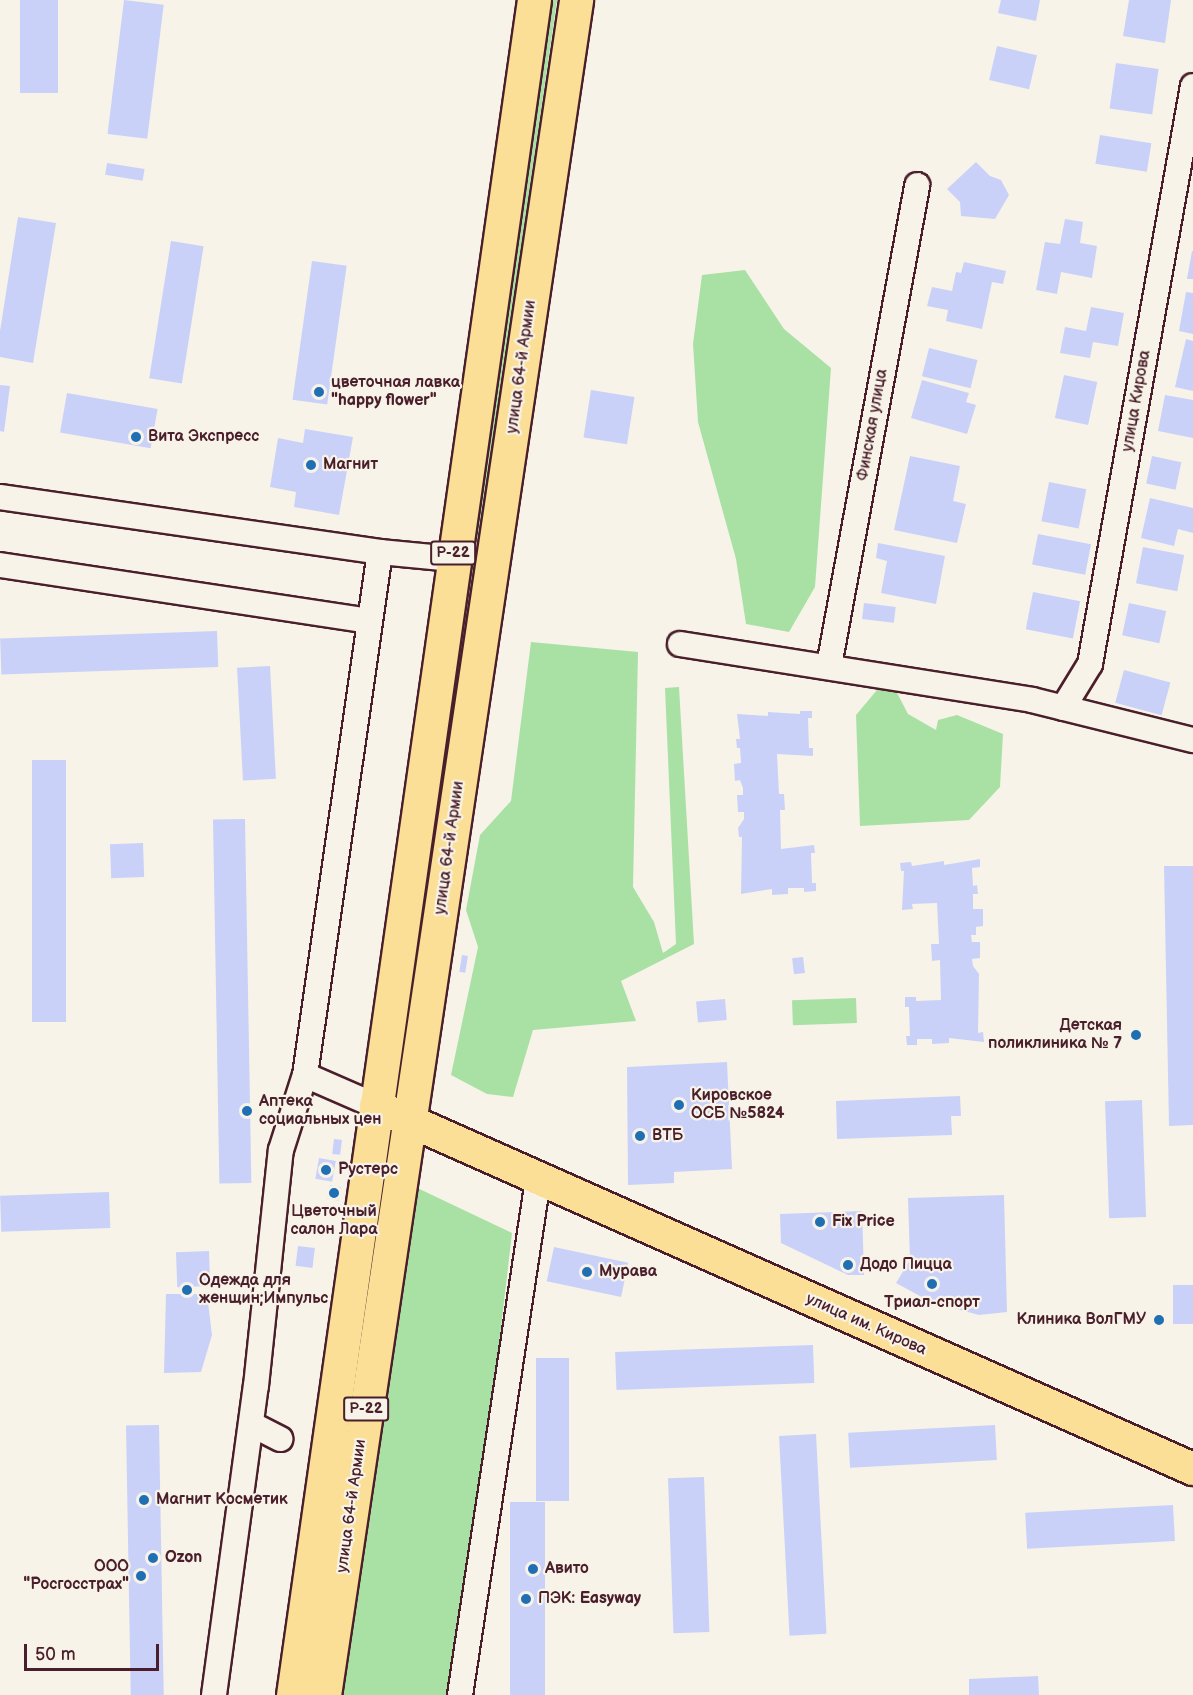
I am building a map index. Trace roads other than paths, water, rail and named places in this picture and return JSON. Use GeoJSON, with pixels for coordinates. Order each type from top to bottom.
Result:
{"type":"FeatureCollection","features":[{"type":"Feature","properties":{"kind":"highway","name":"улица 64-й Армии"},"geometry":{"type":"LineString","coordinates":[[293,1695],[534,0]]}},
{"type":"Feature","properties":{"kind":"highway","name":"улица 64-й Армии"},"geometry":{"type":"LineString","coordinates":[[324,1695],[576,0]]}},
{"type":"Feature","properties":{"kind":"main road","name":"улица им. Кирова"},"geometry":{"type":"LineString","coordinates":[[376,1106],[538,1180],[1193,1469]]}},
{"type":"Feature","properties":{"kind":"street","name":"улица Кирова"},"geometry":{"type":"LineString","coordinates":[[1063,708],[1090,664],[1193,86]]}},
{"type":"Feature","properties":{"kind":"street","name":"Финская улица"},"geometry":{"type":"LineString","coordinates":[[829,666],[917,185]]}},
{"type":"Feature","properties":{"kind":"street"},"geometry":{"type":"LineString","coordinates":[[0,496],[380,552],[453,559]]}},
{"type":"Feature","properties":{"kind":"street"},"geometry":{"type":"LineString","coordinates":[[214,1695],[251,1424],[281,1150],[305,1075],[380,552]]}},
{"type":"Feature","properties":{"kind":"street"},"geometry":{"type":"LineString","coordinates":[[0,565],[369,621]]}},
{"type":"Feature","properties":{"kind":"street"},"geometry":{"type":"LineString","coordinates":[[680,644],[829,666],[1063,708],[1193,740]]}},
{"type":"Feature","properties":{"kind":"street"},"geometry":{"type":"LineString","coordinates":[[305,1075],[376,1106]]}},
{"type":"Feature","properties":{"kind":"street"},"geometry":{"type":"LineString","coordinates":[[460,1695],[538,1180]]}},
{"type":"Feature","properties":{"kind":"street"},"geometry":{"type":"LineString","coordinates":[[251,1424],[280,1439]]}},
{"type":"Feature","properties":{"kind":"place","name":"цветочная лавка \"happy flower\""},"geometry":{"type":"Point","coordinates":[319,392]}},
{"type":"Feature","properties":{"kind":"place","name":"Вита Экспресс"},"geometry":{"type":"Point","coordinates":[136,437]}},
{"type":"Feature","properties":{"kind":"place","name":"Магнит"},"geometry":{"type":"Point","coordinates":[311,465]}},
{"type":"Feature","properties":{"kind":"place","name":"Детская поликлиника № 7"},"geometry":{"type":"Point","coordinates":[1136,1035]}},
{"type":"Feature","properties":{"kind":"place","name":"Кировское ОСБ №5824"},"geometry":{"type":"Point","coordinates":[679,1105]}},
{"type":"Feature","properties":{"kind":"place","name":"Аптека социальных цен"},"geometry":{"type":"Point","coordinates":[247,1111]}},
{"type":"Feature","properties":{"kind":"place","name":"ВТБ"},"geometry":{"type":"Point","coordinates":[640,1136]}},
{"type":"Feature","properties":{"kind":"place","name":"Рустерс"},"geometry":{"type":"Point","coordinates":[326,1170]}},
{"type":"Feature","properties":{"kind":"place","name":"Цветочный салон Лара"},"geometry":{"type":"Point","coordinates":[334,1193]}},
{"type":"Feature","properties":{"kind":"place","name":"Fix Price"},"geometry":{"type":"Point","coordinates":[820,1222]}},
{"type":"Feature","properties":{"kind":"place","name":"Додо Пицца"},"geometry":{"type":"Point","coordinates":[848,1265]}},
{"type":"Feature","properties":{"kind":"place","name":"Мурава"},"geometry":{"type":"Point","coordinates":[587,1272]}},
{"type":"Feature","properties":{"kind":"place","name":"Триал-спорт"},"geometry":{"type":"Point","coordinates":[932,1284]}},
{"type":"Feature","properties":{"kind":"place","name":"Одежда для женщин;Импульс"},"geometry":{"type":"Point","coordinates":[187,1290]}},
{"type":"Feature","properties":{"kind":"place","name":"Клиника ВолГМУ"},"geometry":{"type":"Point","coordinates":[1159,1320]}},
{"type":"Feature","properties":{"kind":"place","name":"Магнит Косметик"},"geometry":{"type":"Point","coordinates":[144,1500]}},
{"type":"Feature","properties":{"kind":"place","name":"Ozon"},"geometry":{"type":"Point","coordinates":[153,1558]}},
{"type":"Feature","properties":{"kind":"place","name":"Авито"},"geometry":{"type":"Point","coordinates":[533,1569]}},
{"type":"Feature","properties":{"kind":"place","name":"ООО \"Росгосстрах\""},"geometry":{"type":"Point","coordinates":[141,1576]}},
{"type":"Feature","properties":{"kind":"place","name":"ПЭК: Easyway"},"geometry":{"type":"Point","coordinates":[526,1599]}}]}
